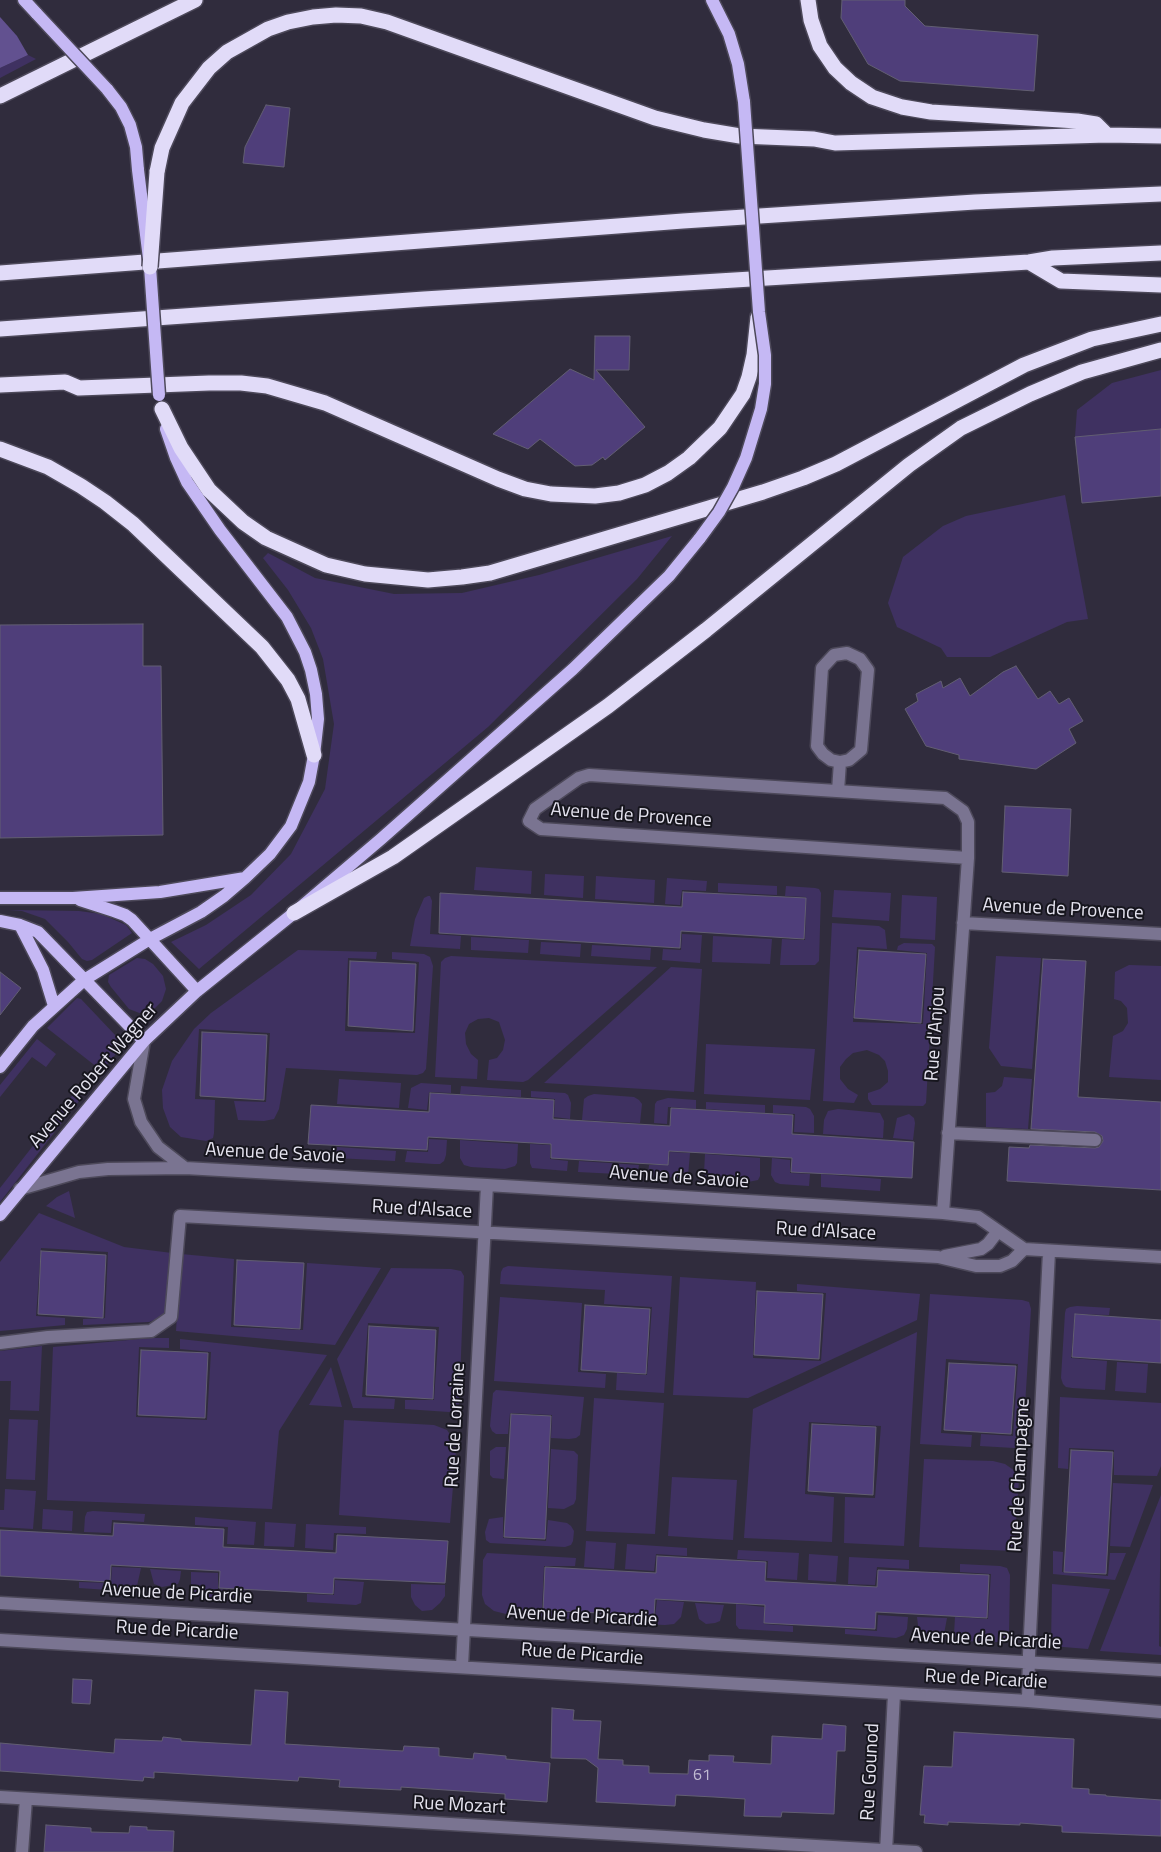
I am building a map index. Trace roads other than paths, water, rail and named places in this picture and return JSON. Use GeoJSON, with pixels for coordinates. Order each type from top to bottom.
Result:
{"type":"FeatureCollection","features":[{"type":"Feature","properties":{"kind":"highway"},"geometry":{"type":"LineString","coordinates":[[0,96],[195,0]]}},
{"type":"Feature","properties":{"kind":"highway"},"geometry":{"type":"LineString","coordinates":[[808,0],[811,20],[820,46],[835,68],[851,83],[872,96],[902,107],[931,112],[1077,121],[1096,124],[1107,135]]}},
{"type":"Feature","properties":{"kind":"highway"},"geometry":{"type":"LineString","coordinates":[[150,267],[157,172],[165,141],[182,103],[209,68],[227,52],[268,29],[288,22],[313,17],[336,15],[361,16],[387,22],[655,118],[704,130],[740,136],[814,139],[835,143],[1107,135],[1161,136]]}},
{"type":"Feature","properties":{"kind":"highway"},"geometry":{"type":"LineString","coordinates":[[0,272],[712,219],[974,202],[1161,194]]}},
{"type":"Feature","properties":{"kind":"highway"},"geometry":{"type":"LineString","coordinates":[[0,329],[424,299],[1030,262],[1053,258],[1161,253]]}},
{"type":"Feature","properties":{"kind":"highway"},"geometry":{"type":"LineString","coordinates":[[1030,262],[1061,281],[1161,285]]}},
{"type":"Feature","properties":{"kind":"highway"},"geometry":{"type":"LineString","coordinates":[[0,385],[65,382],[79,388],[209,383],[241,383],[267,386],[325,403],[525,489],[569,496],[594,496],[619,493],[645,485],[668,473],[689,458],[720,428],[742,394],[749,377],[754,356],[759,312]]}},
{"type":"Feature","properties":{"kind":"highway"},"geometry":{"type":"LineString","coordinates":[[160,402],[181,448],[209,490],[237,516],[266,538],[326,565],[365,574],[428,580],[462,578],[490,573],[803,478],[836,464],[1024,365],[1092,339],[1161,324]]}},
{"type":"Feature","properties":{"kind":"highway"},"geometry":{"type":"LineString","coordinates":[[294,914],[393,856],[608,706],[706,630],[909,465],[961,428],[1030,394],[1082,372],[1161,350]]}},
{"type":"Feature","properties":{"kind":"highway"},"geometry":{"type":"LineString","coordinates":[[0,449],[48,467],[105,502],[133,524],[262,647],[288,680],[298,699],[314,755]]}},
{"type":"Feature","properties":{"kind":"main road"},"geometry":{"type":"LineString","coordinates":[[0,1067],[33,1026],[84,980],[150,939],[201,912],[224,896],[270,854],[291,826],[308,782],[314,755],[318,719],[316,694],[311,670],[305,652],[287,617],[220,530],[187,482],[176,458],[160,402],[150,267],[136,147],[130,125],[121,107],[107,89],[24,0]]}},
{"type":"Feature","properties":{"kind":"main road","name":"Avenue Robert Wagner"},"geometry":{"type":"LineString","coordinates":[[0,1215],[144,1041],[197,991],[294,914],[573,668],[669,576],[719,512],[746,458],[757,423],[765,384],[765,355],[759,312],[744,102],[736,56],[729,34],[712,0]]}},
{"type":"Feature","properties":{"kind":"main road"},"geometry":{"type":"LineString","coordinates":[[0,898],[73,898],[160,892],[245,878]]}},
{"type":"Feature","properties":{"kind":"main road"},"geometry":{"type":"LineString","coordinates":[[73,898],[125,915],[150,939],[197,991]]}},
{"type":"Feature","properties":{"kind":"main road"},"geometry":{"type":"LineString","coordinates":[[0,921],[20,924],[38,932],[144,1041]]}},
{"type":"Feature","properties":{"kind":"main road"},"geometry":{"type":"LineString","coordinates":[[20,924],[43,970],[54,1006]]}},
{"type":"Feature","properties":{"kind":"street"},"geometry":{"type":"LineString","coordinates":[[847,653],[860,659],[868,670],[861,750],[848,760],[840,762],[831,760],[817,746],[821,678],[822,668],[834,655],[847,653]]}},
{"type":"Feature","properties":{"kind":"street"},"geometry":{"type":"LineString","coordinates":[[838,790],[840,762]]}},
{"type":"Feature","properties":{"kind":"street","name":"Avenue de Provence"},"geometry":{"type":"LineString","coordinates":[[589,775],[945,798],[963,810],[968,822],[968,858],[541,829],[529,821],[535,809],[579,778],[589,775]]}},
{"type":"Feature","properties":{"kind":"street","name":"Rue d'Anjou"},"geometry":{"type":"LineString","coordinates":[[943,1213],[968,858]]}},
{"type":"Feature","properties":{"kind":"street","name":"Avenue de Provence"},"geometry":{"type":"LineString","coordinates":[[963,923],[1161,934]]}},
{"type":"Feature","properties":{"kind":"street","name":"Avenue de Savoie"},"geometry":{"type":"LineString","coordinates":[[144,1041],[134,1099],[141,1122],[158,1147],[185,1168]]}},
{"type":"Feature","properties":{"kind":"street"},"geometry":{"type":"LineString","coordinates":[[948,1133],[1094,1140]]}},
{"type":"Feature","properties":{"kind":"street","name":"Avenue de Savoie"},"geometry":{"type":"LineString","coordinates":[[20,1189],[79,1172],[108,1169],[185,1168],[487,1185],[943,1213],[978,1217],[1024,1249],[1049,1252],[1161,1257]]}},
{"type":"Feature","properties":{"kind":"street","name":"Rue de Lorraine"},"geometry":{"type":"LineString","coordinates":[[462,1666],[487,1185]]}},
{"type":"Feature","properties":{"kind":"street","name":"Rue d'Alsace"},"geometry":{"type":"LineString","coordinates":[[0,1343],[48,1337],[151,1331],[171,1317],[180,1216],[938,1257],[976,1266],[1000,1266],[1012,1261],[1024,1249]]}},
{"type":"Feature","properties":{"kind":"street","name":"Rue d'Alsace"},"geometry":{"type":"LineString","coordinates":[[938,1257],[981,1249],[988,1244],[998,1231]]}},
{"type":"Feature","properties":{"kind":"street","name":"Rue de Champagne"},"geometry":{"type":"LineString","coordinates":[[1028,1701],[1049,1252]]}},
{"type":"Feature","properties":{"kind":"street","name":"Avenue de Picardie"},"geometry":{"type":"LineString","coordinates":[[0,1603],[1161,1670]]}},
{"type":"Feature","properties":{"kind":"street","name":"Rue de Picardie"},"geometry":{"type":"LineString","coordinates":[[0,1640],[1028,1701],[1161,1712]]}},
{"type":"Feature","properties":{"kind":"street","name":"Rue Gounod"},"geometry":{"type":"LineString","coordinates":[[886,1851],[894,1694]]}},
{"type":"Feature","properties":{"kind":"street","name":"Rue Mozart"},"geometry":{"type":"LineString","coordinates":[[0,1798],[916,1852]]}},
{"type":"Feature","properties":{"kind":"street"},"geometry":{"type":"LineString","coordinates":[[22,1852],[26,1799]]}}]}
